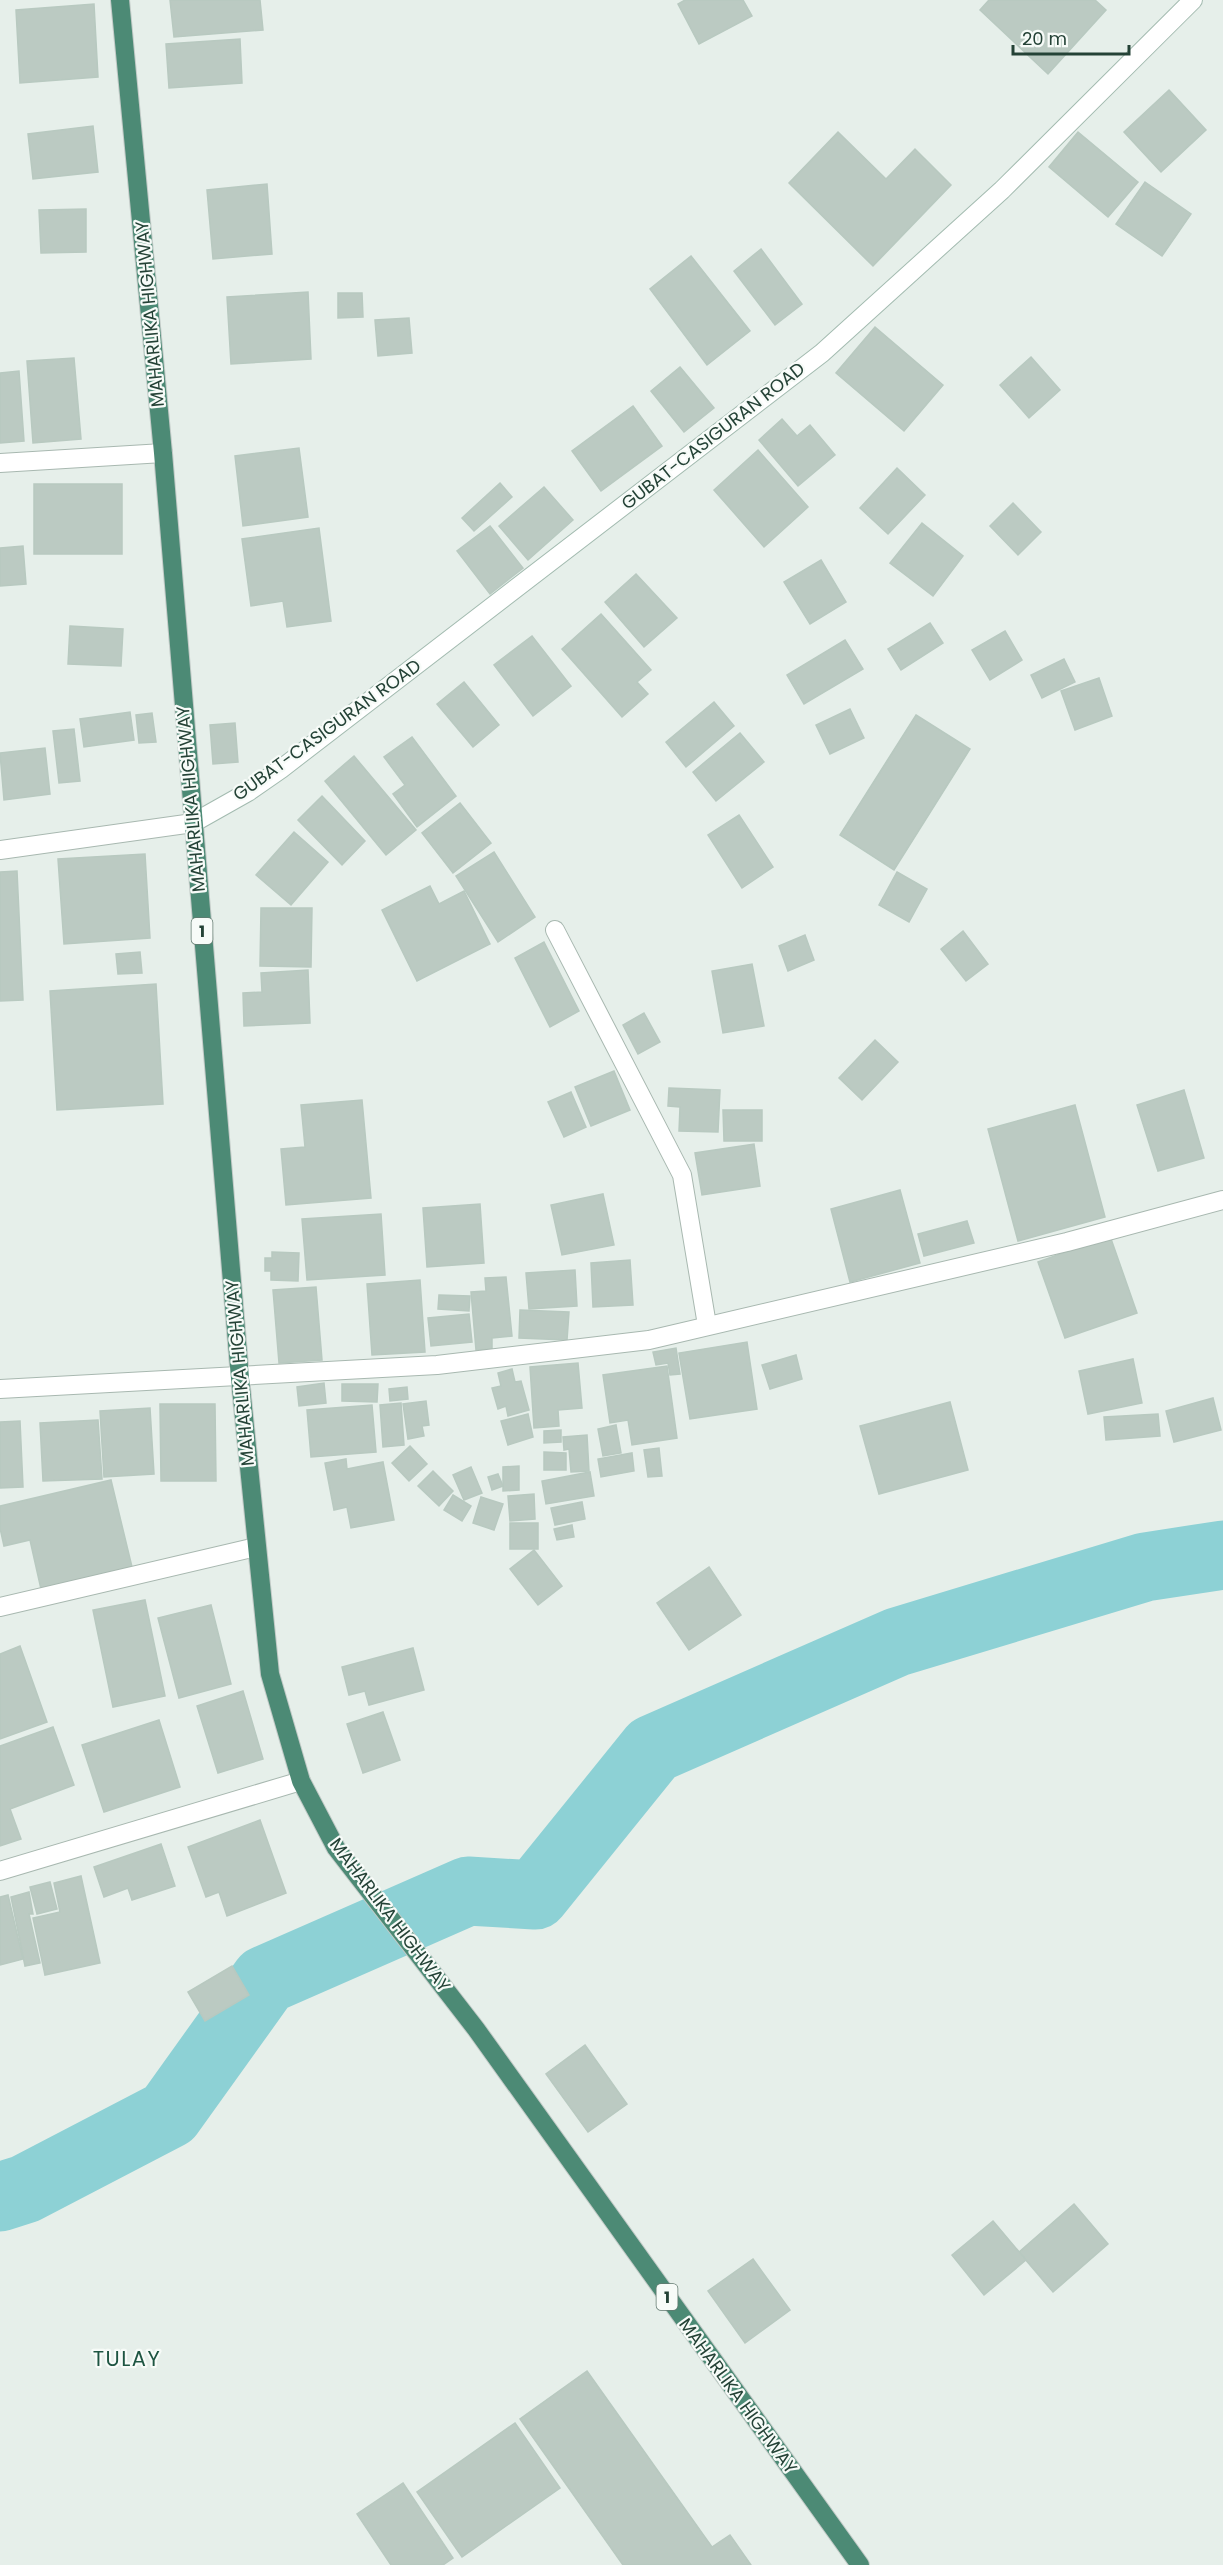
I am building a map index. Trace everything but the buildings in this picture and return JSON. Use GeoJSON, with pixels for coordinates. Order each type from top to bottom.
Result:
{"type":"FeatureCollection","features":[{"type":"Feature","properties":{"kind":"highway","name":"MAHARLIKA HIGHWAY"},"geometry":{"type":"LineString","coordinates":[[120,0],[163,453],[240,1378],[270,1674],[301,1781],[336,1848],[476,2030],[860,2565]]}},
{"type":"Feature","properties":{"kind":"street","name":"GUBAT-CASIGURAN ROAD"},"geometry":{"type":"LineString","coordinates":[[193,823],[248,792],[281,769],[822,352],[1002,190],[1193,0]]}},
{"type":"Feature","properties":{"kind":"street"},"geometry":{"type":"LineString","coordinates":[[0,463],[163,453]]}},
{"type":"Feature","properties":{"kind":"street"},"geometry":{"type":"LineString","coordinates":[[0,850],[193,823]]}},
{"type":"Feature","properties":{"kind":"street"},"geometry":{"type":"LineString","coordinates":[[555,930],[682,1175],[707,1325]]}},
{"type":"Feature","properties":{"kind":"street"},"geometry":{"type":"LineString","coordinates":[[0,1389],[240,1378],[437,1365],[649,1340],[1067,1242],[1223,1200]]}},
{"type":"Feature","properties":{"kind":"street"},"geometry":{"type":"LineString","coordinates":[[0,1607],[256,1547]]}},
{"type":"Feature","properties":{"kind":"street"},"geometry":{"type":"LineString","coordinates":[[0,1871],[301,1781]]}},
{"type":"Feature","properties":{"kind":"waterway"},"geometry":{"type":"LineString","coordinates":[[0,2197],[25,2189],[169,2114],[265,1980],[468,1891],[535,1895],[653,1749],[897,1642],[1145,1567],[1223,1555]]}},
{"type":"Feature","properties":{"kind":"district","name":"TULAY"},"geometry":{"type":"Point","coordinates":[127,2359]}}]}
